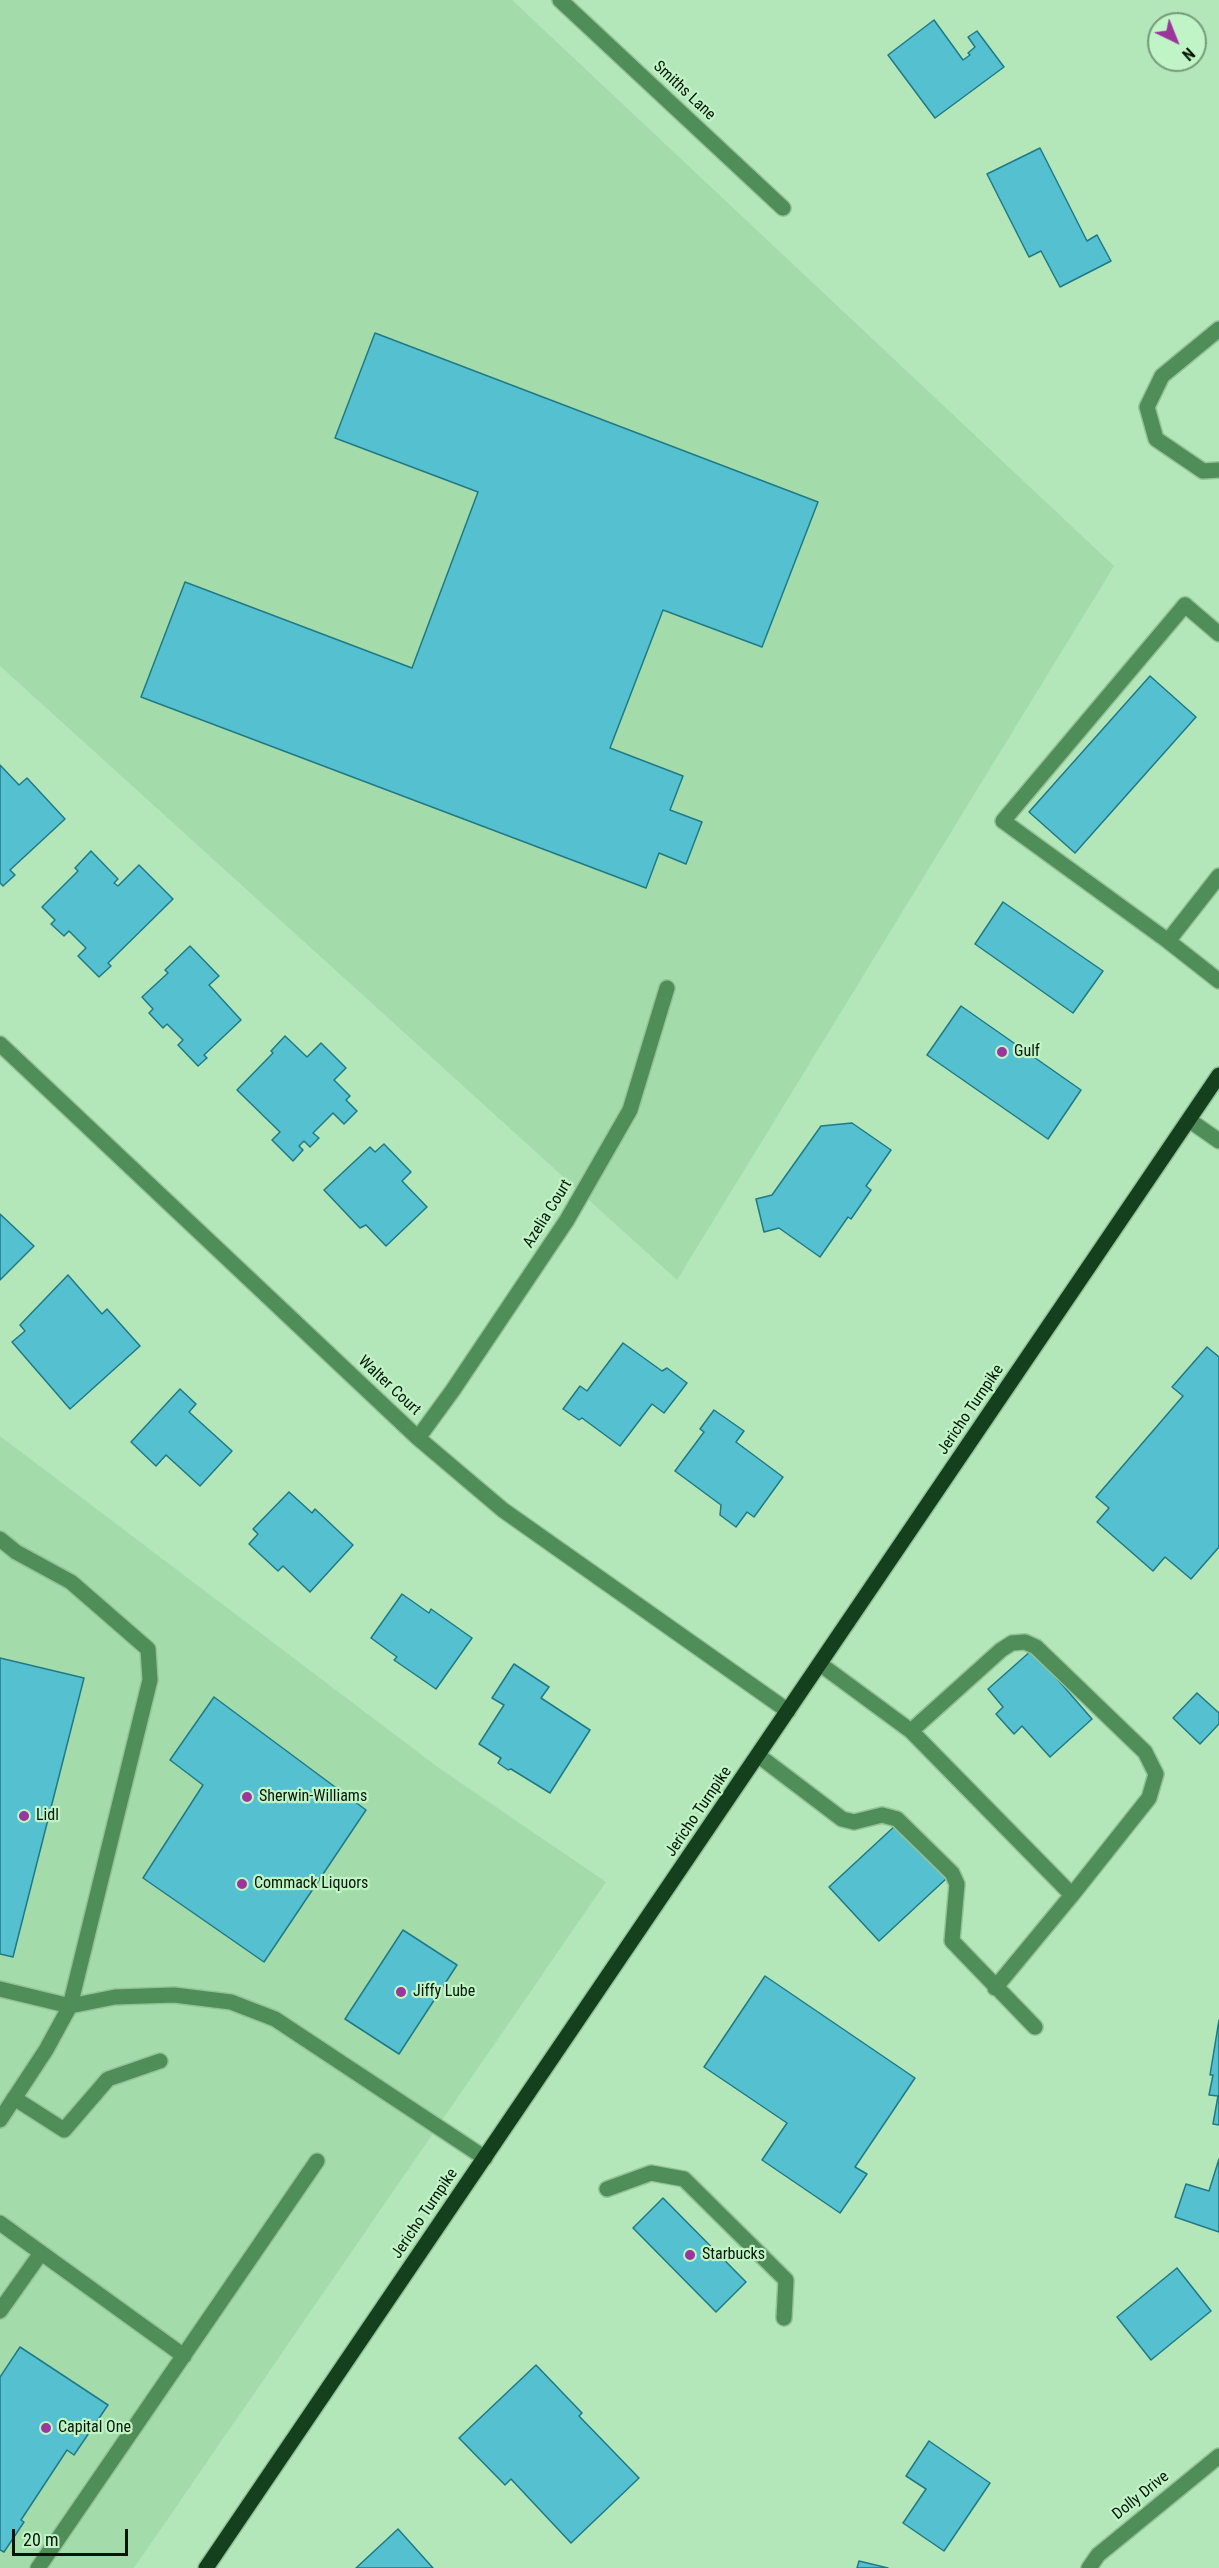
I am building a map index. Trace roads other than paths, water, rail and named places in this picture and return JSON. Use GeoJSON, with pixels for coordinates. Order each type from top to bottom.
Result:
{"type":"FeatureCollection","features":[{"type":"Feature","properties":{"kind":"main road","name":"Jericho Turnpike"},"geometry":{"type":"LineString","coordinates":[[206,2568],[1219,1075]]}},
{"type":"Feature","properties":{"kind":"street","name":"Smiths Lane"},"geometry":{"type":"LineString","coordinates":[[560,0],[783,208]]}},
{"type":"Feature","properties":{"kind":"street"},"geometry":{"type":"LineString","coordinates":[[1219,329],[1162,376],[1147,407],[1156,439],[1203,471],[1219,470]]}},
{"type":"Feature","properties":{"kind":"street"},"geometry":{"type":"LineString","coordinates":[[1219,634],[1185,605],[1003,821],[1219,981]]}},
{"type":"Feature","properties":{"kind":"street"},"geometry":{"type":"LineString","coordinates":[[1168,941],[1219,876]]}},
{"type":"Feature","properties":{"kind":"street","name":"Azelia Court"},"geometry":{"type":"LineString","coordinates":[[418,1438],[453,1390],[567,1220],[630,1110],[667,988]]}},
{"type":"Feature","properties":{"kind":"street","name":"Walter Court"},"geometry":{"type":"LineString","coordinates":[[0,1044],[418,1438],[503,1510],[788,1712]]}},
{"type":"Feature","properties":{"kind":"street"},"geometry":{"type":"LineString","coordinates":[[1189,1120],[1219,1141]]}},
{"type":"Feature","properties":{"kind":"street"},"geometry":{"type":"LineString","coordinates":[[0,1539],[16,1552],[71,1582],[148,1649],[150,1680],[70,2006],[46,2050],[0,2120]]}},
{"type":"Feature","properties":{"kind":"street"},"geometry":{"type":"LineString","coordinates":[[911,1731],[1012,1642],[1025,1642],[1036,1647],[1144,1752],[1156,1774],[1149,1798],[995,1988]]}},
{"type":"Feature","properties":{"kind":"street"},"geometry":{"type":"LineString","coordinates":[[820,1664],[911,1731],[1072,1895]]}},
{"type":"Feature","properties":{"kind":"street"},"geometry":{"type":"LineString","coordinates":[[759,1756],[842,1820],[854,1822],[882,1815],[897,1819],[952,1873],[957,1884],[952,1941],[1035,2027]]}},
{"type":"Feature","properties":{"kind":"street"},"geometry":{"type":"LineString","coordinates":[[0,1989],[70,2006],[115,1997],[174,1995],[231,2002],[275,2019],[485,2158]]}},
{"type":"Feature","properties":{"kind":"street"},"geometry":{"type":"LineString","coordinates":[[14,2098],[64,2130],[108,2079],[160,2061]]}},
{"type":"Feature","properties":{"kind":"street"},"geometry":{"type":"LineString","coordinates":[[38,2568],[317,2161]]}},
{"type":"Feature","properties":{"kind":"street"},"geometry":{"type":"LineString","coordinates":[[607,2189],[651,2173],[684,2179],[786,2280],[784,2318]]}},
{"type":"Feature","properties":{"kind":"street"},"geometry":{"type":"LineString","coordinates":[[0,2223],[184,2356]]}},
{"type":"Feature","properties":{"kind":"street"},"geometry":{"type":"LineString","coordinates":[[0,2311],[41,2253]]}},
{"type":"Feature","properties":{"kind":"street","name":"Dolly Drive"},"geometry":{"type":"LineString","coordinates":[[1089,2568],[1098,2555],[1219,2456]]}},
{"type":"Feature","properties":{"kind":"place","name":"Gulf"},"geometry":{"type":"Point","coordinates":[1002,1052]}},
{"type":"Feature","properties":{"kind":"place","name":"Sherwin-Williams"},"geometry":{"type":"Point","coordinates":[247,1797]}},
{"type":"Feature","properties":{"kind":"place","name":"Lidl"},"geometry":{"type":"Point","coordinates":[24,1816]}},
{"type":"Feature","properties":{"kind":"place","name":"Commack Liquors"},"geometry":{"type":"Point","coordinates":[242,1884]}},
{"type":"Feature","properties":{"kind":"place","name":"Jiffy Lube"},"geometry":{"type":"Point","coordinates":[401,1992]}},
{"type":"Feature","properties":{"kind":"place","name":"Starbucks"},"geometry":{"type":"Point","coordinates":[690,2255]}},
{"type":"Feature","properties":{"kind":"place","name":"Capital One"},"geometry":{"type":"Point","coordinates":[46,2428]}}]}
